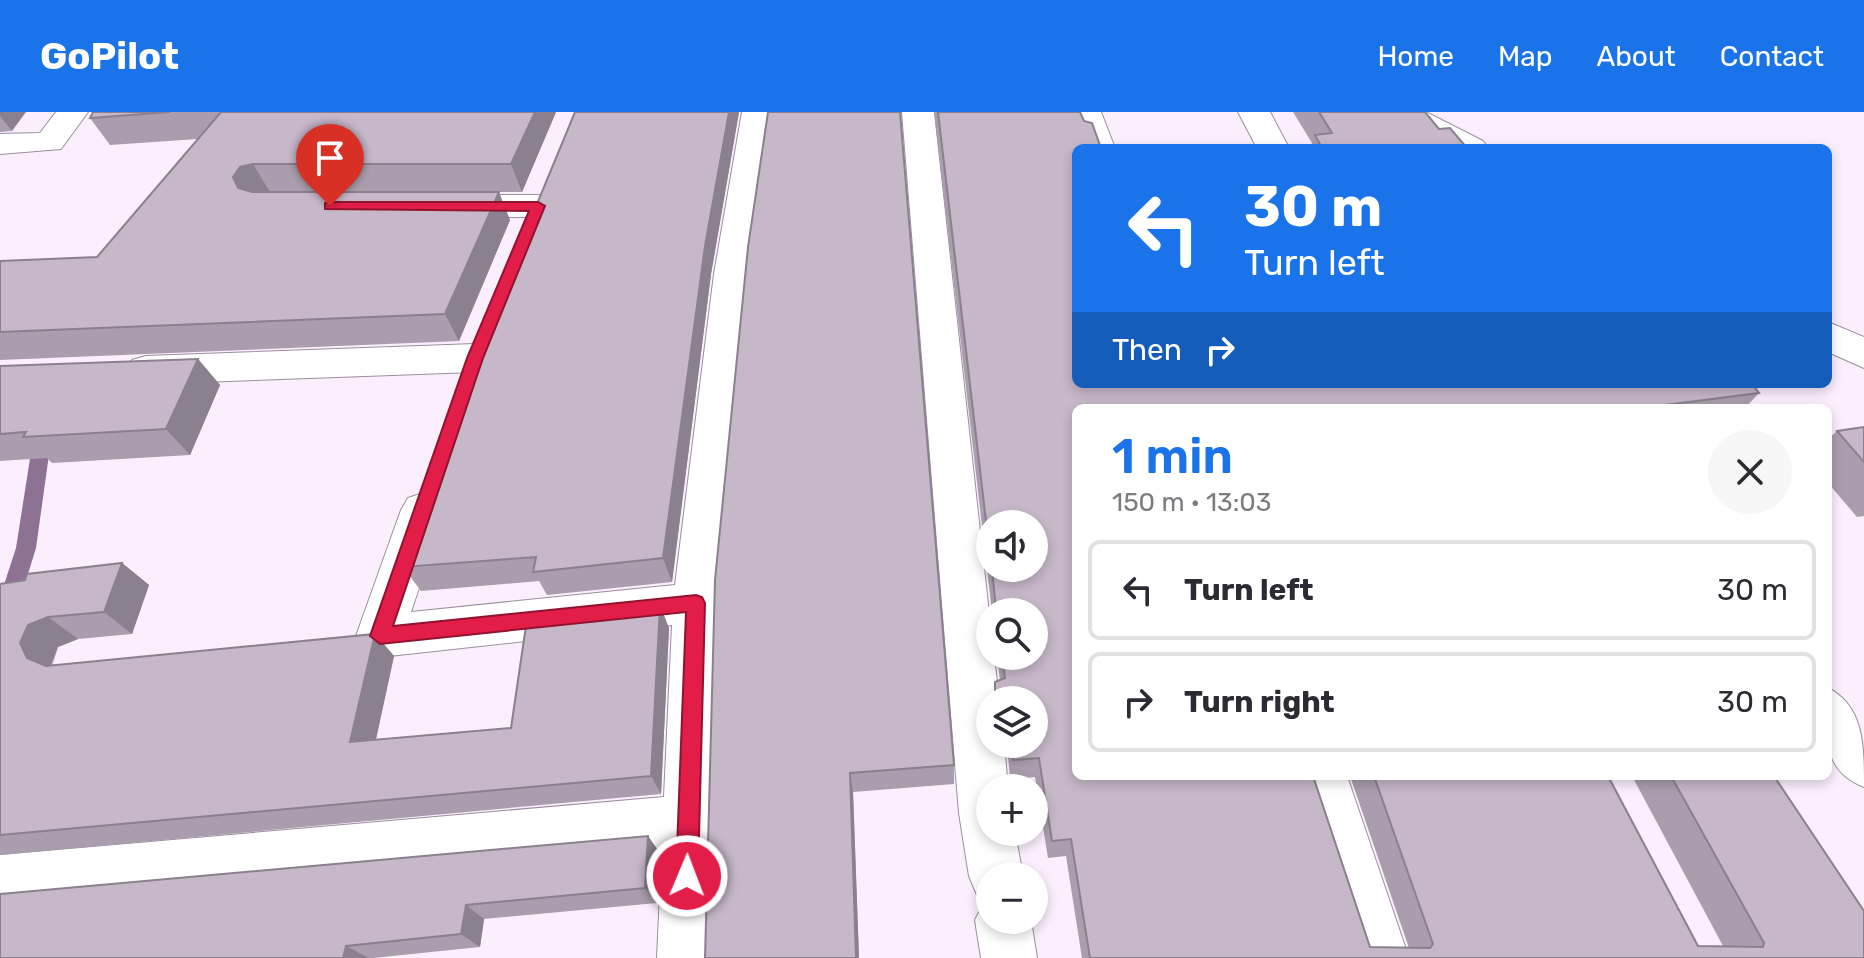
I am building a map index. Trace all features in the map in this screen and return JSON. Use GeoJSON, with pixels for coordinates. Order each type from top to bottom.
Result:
{"type":"FeatureCollection","features":[{"type":"Feature","properties":{"kind":"street"},"geometry":{"type":"LineString","coordinates":[[0,144],[50,142],[72,112]]}},
{"type":"Feature","properties":{"kind":"street"},"geometry":{"type":"LineString","coordinates":[[685,958],[696,603],[732,274],[758,112]]}},
{"type":"Feature","properties":{"kind":"street"},"geometry":{"type":"LineString","coordinates":[[918,112],[985,813],[994,862]]}},
{"type":"Feature","properties":{"kind":"street"},"geometry":{"type":"LineString","coordinates":[[1085,112],[1097,144]]}},
{"type":"Feature","properties":{"kind":"street"},"geometry":{"type":"LineString","coordinates":[[1254,112],[1271,144]]}},
{"type":"Feature","properties":{"kind":"street"},"geometry":{"type":"LineString","coordinates":[[1402,112],[1443,140]]}},
{"type":"Feature","properties":{"kind":"street"},"geometry":{"type":"LineString","coordinates":[[521,248],[554,166]]}},
{"type":"Feature","properties":{"kind":"street"},"geometry":{"type":"LineString","coordinates":[[412,206],[538,206]]}},
{"type":"Feature","properties":{"kind":"street"},"geometry":{"type":"LineString","coordinates":[[460,402],[492,317]]}},
{"type":"Feature","properties":{"kind":"street"},"geometry":{"type":"LineString","coordinates":[[1832,337],[1864,354]]}},
{"type":"Feature","properties":{"kind":"street"},"geometry":{"type":"LineString","coordinates":[[113,372],[475,358]]}},
{"type":"Feature","properties":{"kind":"street"},"geometry":{"type":"LineString","coordinates":[[380,636],[435,475]]}},
{"type":"Feature","properties":{"kind":"street"},"geometry":{"type":"LineString","coordinates":[[332,640],[696,603]]}},
{"type":"Feature","properties":{"kind":"street"},"geometry":{"type":"LineString","coordinates":[[1832,717],[1864,763]]}},
{"type":"Feature","properties":{"kind":"street"},"geometry":{"type":"LineString","coordinates":[[1322,780],[1381,958]]}},
{"type":"Feature","properties":{"kind":"street"},"geometry":{"type":"LineString","coordinates":[[0,882],[688,821]]}},
{"type":"Feature","properties":{"kind":"street"},"geometry":{"type":"LineString","coordinates":[[1005,934],[1009,958]]}},
{"type":"Feature","properties":{"kind":"building"},"geometry":{"type":"Polygon","coordinates":[[[93,112],[170,112],[90,118],[93,112]]]}},
{"type":"Feature","properties":{"kind":"building"},"geometry":{"type":"Polygon","coordinates":[[[221,112],[535,112],[511,164],[253,164],[240,167],[233,177],[238,188],[252,192],[499,192],[445,314],[0,332],[0,261],[97,257],[221,112]]]}},
{"type":"Feature","properties":{"kind":"building"},"geometry":{"type":"Polygon","coordinates":[[[575,112],[729,112],[705,246],[663,558],[533,572],[536,557],[403,567],[484,332],[575,112]]]}},
{"type":"Feature","properties":{"kind":"building"},"geometry":{"type":"Polygon","coordinates":[[[768,112],[900,112],[954,765],[850,773],[856,958],[705,958],[715,580],[748,247],[768,112]]]}},
{"type":"Feature","properties":{"kind":"building"},"geometry":{"type":"Polygon","coordinates":[[[938,112],[1080,112],[1084,121],[1092,123],[1100,144],[1072,144],[1072,388],[1755,388],[1759,393],[1673,404],[1072,404],[1072,780],[1314,780],[1370,947],[1430,948],[1433,944],[1375,780],[1610,780],[1698,946],[1763,947],[1764,943],[1673,780],[1777,780],[1864,911],[1864,958],[1090,958],[1071,839],[1052,841],[1048,815],[1048,774],[1042,774],[1039,758],[1048,758],[1048,686],[995,686],[995,682],[1005,678],[1004,670],[1048,670],[1048,598],[995,598],[993,582],[1048,582],[1048,510],[985,510],[938,112]]]}},
{"type":"Feature","properties":{"kind":"building"},"geometry":{"type":"Polygon","coordinates":[[[1319,112],[1425,112],[1439,129],[1450,128],[1464,144],[1320,144],[1315,135],[1332,133],[1319,112]]]}},
{"type":"Feature","properties":{"kind":"building"},"geometry":{"type":"Polygon","coordinates":[[[198,359],[166,429],[23,437],[26,432],[0,434],[0,366],[198,359]]]}},
{"type":"Feature","properties":{"kind":"building"},"geometry":{"type":"Polygon","coordinates":[[[1864,427],[1864,462],[1837,431],[1864,427]]]}},
{"type":"Feature","properties":{"kind":"building"},"geometry":{"type":"Polygon","coordinates":[[[122,563],[104,612],[48,617],[28,625],[20,643],[27,658],[46,666],[375,634],[350,742],[511,728],[527,619],[660,606],[651,776],[0,835],[0,584],[25,580],[27,574],[122,563]]]}},
{"type":"Feature","properties":{"kind":"building"},"geometry":{"type":"Polygon","coordinates":[[[648,836],[645,888],[466,905],[461,934],[346,946],[343,958],[0,958],[0,894],[648,836]]]}},
{"type":"Feature","properties":{"kind":"waterway"},"geometry":{"type":"LineString","coordinates":[[0,629],[26,548],[43,433]]}},
{"type":"Feature","properties":{"kind":"route"},"geometry":{"type":"LineString","coordinates":[[330,206],[538,206],[475,358],[380,636],[696,603],[687,876]]}}]}
